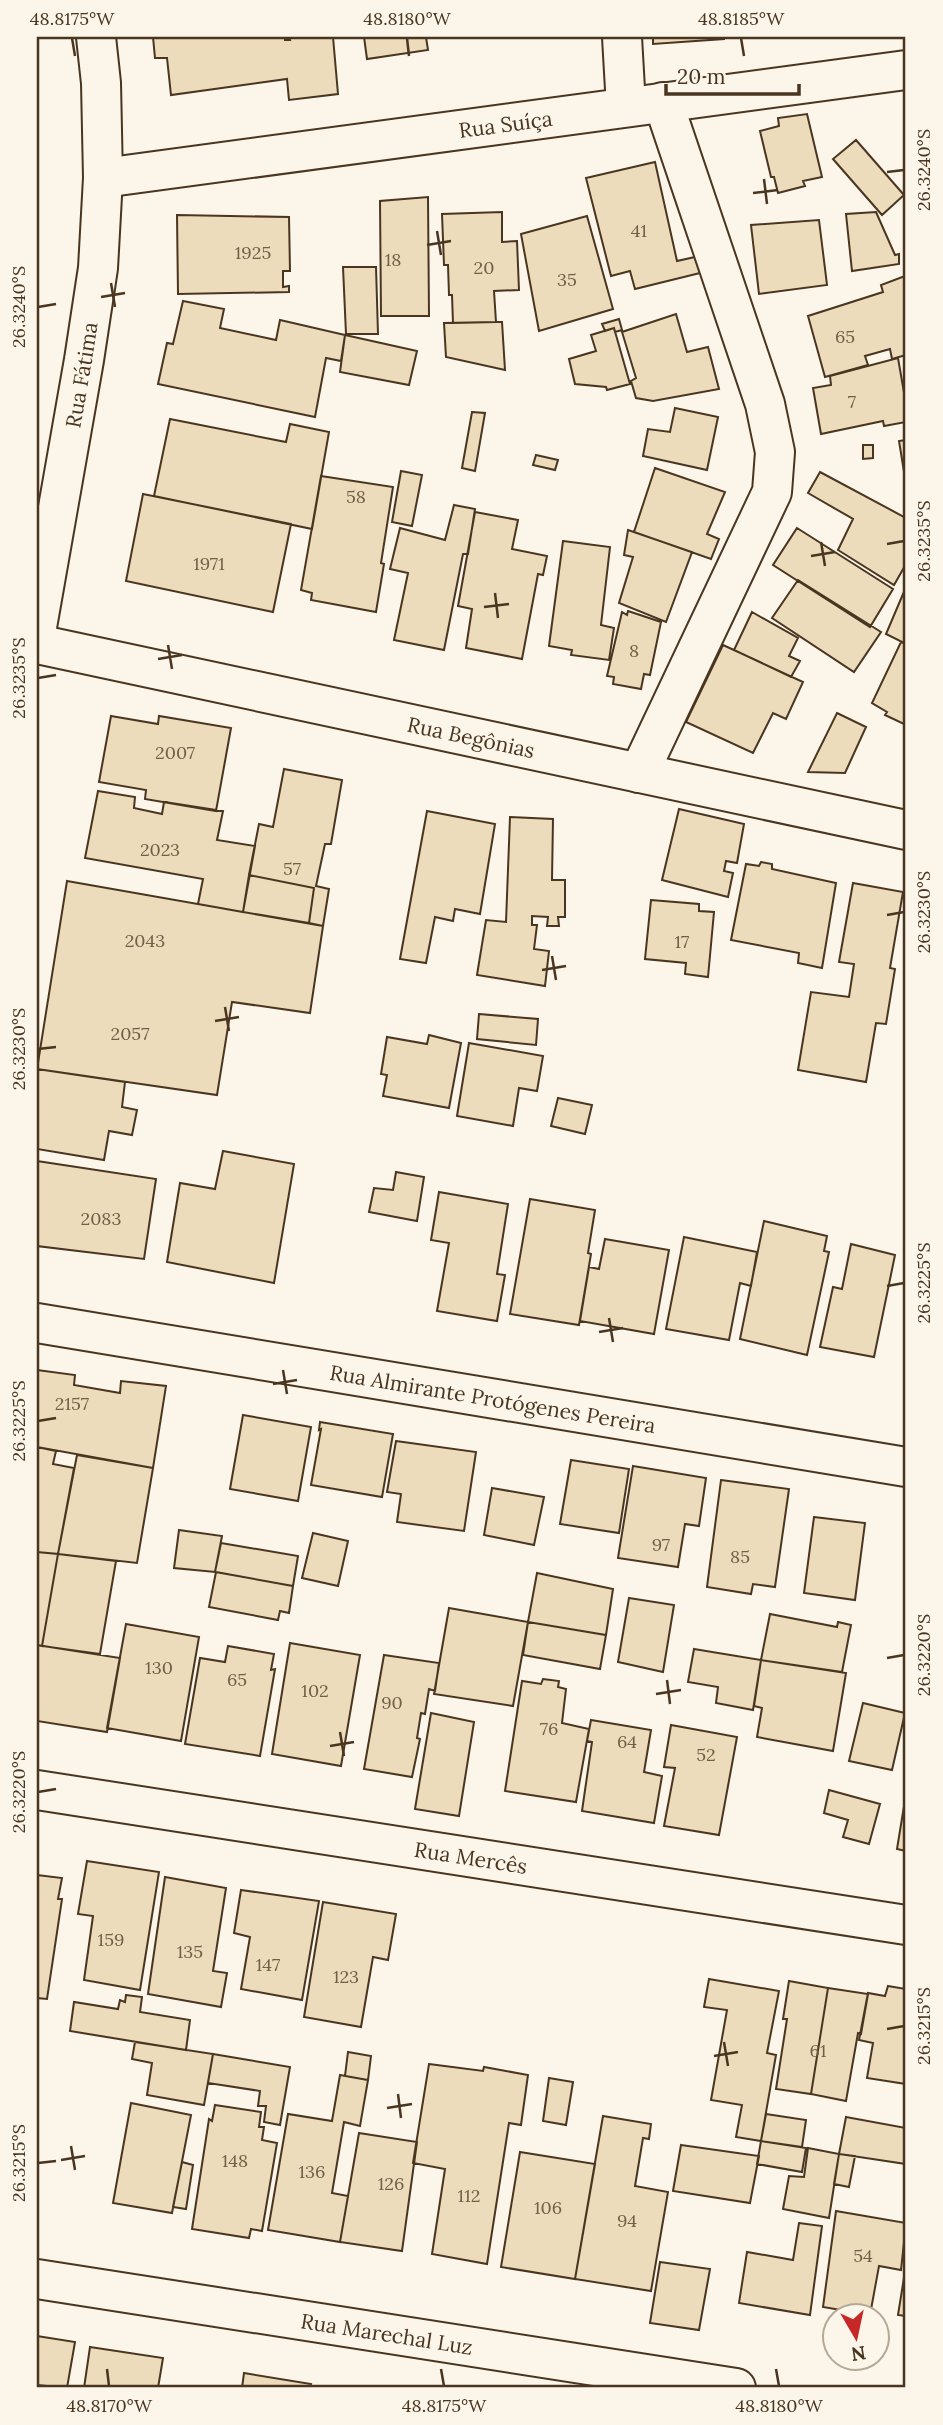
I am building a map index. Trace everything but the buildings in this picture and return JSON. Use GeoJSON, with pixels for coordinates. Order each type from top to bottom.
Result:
{"type":"FeatureCollection","features":[{"type":"Feature","properties":{"kind":"street","name":"Rua Fátima"},"geometry":{"type":"LineString","coordinates":[[37,627],[98,268],[103,178],[96,37]]}},
{"type":"Feature","properties":{"kind":"street"},"geometry":{"type":"LineString","coordinates":[[622,37],[645,105],[765,404],[775,452],[772,492],[639,773]]}},
{"type":"Feature","properties":{"kind":"street","name":"Rua Suíça"},"geometry":{"type":"LineString","coordinates":[[103,178],[906,69]]}},
{"type":"Feature","properties":{"kind":"street","name":"Rua Begônias"},"geometry":{"type":"LineString","coordinates":[[37,644],[906,830]]}},
{"type":"Feature","properties":{"kind":"street","name":"Rua Almirante Protógenes Pereira"},"geometry":{"type":"LineString","coordinates":[[37,1323],[906,1466]]}},
{"type":"Feature","properties":{"kind":"street","name":"Rua Mercês"},"geometry":{"type":"LineString","coordinates":[[37,1790],[906,1925]]}},
{"type":"Feature","properties":{"kind":"street","name":"Rua Marechal Luz"},"geometry":{"type":"LineString","coordinates":[[37,2279],[736,2388]]}}]}
